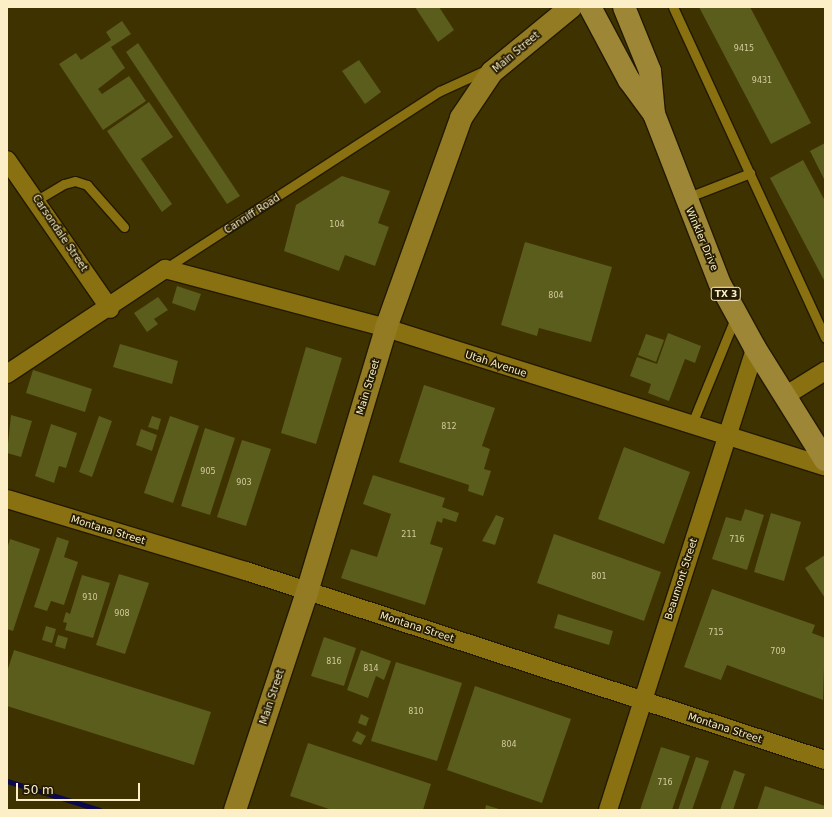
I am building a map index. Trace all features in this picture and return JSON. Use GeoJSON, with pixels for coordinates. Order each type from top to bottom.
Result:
{"type":"FeatureCollection","features":[{"type":"Feature","properties":{"kind":"main road","name":"Winkler Drive"},"geometry":{"type":"LineString","coordinates":[[590,7],[629,80],[654,114]]}},
{"type":"Feature","properties":{"kind":"main road","name":"Winkler Drive"},"geometry":{"type":"LineString","coordinates":[[624,7],[650,71],[654,114],[684,198],[737,315],[755,348],[825,460]]}},
{"type":"Feature","properties":{"kind":"street","name":"Main Street"},"geometry":{"type":"LineString","coordinates":[[235,810],[307,592],[386,328],[461,118],[476,92],[502,63],[571,7]]}},
{"type":"Feature","properties":{"kind":"street","name":"Carsondale Street"},"geometry":{"type":"LineString","coordinates":[[7,160],[38,200],[110,309]]}},
{"type":"Feature","properties":{"kind":"street","name":"Canniff Road"},"geometry":{"type":"LineString","coordinates":[[7,374],[110,309],[165,269]]}},
{"type":"Feature","properties":{"kind":"street","name":"Utah Avenue"},"geometry":{"type":"LineString","coordinates":[[165,269],[386,328],[727,438],[825,466]]}},
{"type":"Feature","properties":{"kind":"street","name":"Beaumont Street"},"geometry":{"type":"LineString","coordinates":[[608,810],[641,700],[755,348]]}},
{"type":"Feature","properties":{"kind":"street"},"geometry":{"type":"LineString","coordinates":[[785,396],[825,371]]}},
{"type":"Feature","properties":{"kind":"street","name":"Montana Street"},"geometry":{"type":"LineString","coordinates":[[7,499],[307,592],[825,760]]}},
{"type":"Feature","properties":{"kind":"lane"},"geometry":{"type":"LineString","coordinates":[[673,7],[825,338]]}},
{"type":"Feature","properties":{"kind":"lane","name":"Canniff Road"},"geometry":{"type":"LineString","coordinates":[[165,269],[440,92],[502,63]]}},
{"type":"Feature","properties":{"kind":"lane"},"geometry":{"type":"LineString","coordinates":[[684,198],[750,173]]}},
{"type":"Feature","properties":{"kind":"lane"},"geometry":{"type":"LineString","coordinates":[[38,200],[76,181],[97,193],[124,227]]}},
{"type":"Feature","properties":{"kind":"lane"},"geometry":{"type":"LineString","coordinates":[[691,426],[737,315]]}},
{"type":"Feature","properties":{"kind":"building"},"geometry":{"type":"Polygon","coordinates":[[[415,7],[439,7],[454,30],[438,42],[415,7]]]}},
{"type":"Feature","properties":{"kind":"building"},"geometry":{"type":"Polygon","coordinates":[[[699,7],[750,7],[811,123],[771,144],[699,7]]]}},
{"type":"Feature","properties":{"kind":"building"},"geometry":{"type":"Polygon","coordinates":[[[122,21],[131,34],[111,47],[125,68],[98,89],[102,94],[129,76],[146,101],[103,130],[59,64],[76,53],[81,60],[111,40],[106,32],[122,21]]]}},
{"type":"Feature","properties":{"kind":"building"},"geometry":{"type":"Polygon","coordinates":[[[138,43],[240,196],[227,204],[126,52],[138,43]]]}},
{"type":"Feature","properties":{"kind":"building"},"geometry":{"type":"Polygon","coordinates":[[[359,60],[381,92],[365,104],[342,71],[359,60]]]}},
{"type":"Feature","properties":{"kind":"building"},"geometry":{"type":"Polygon","coordinates":[[[149,102],[173,137],[141,159],[172,204],[162,212],[107,131],[149,102]]]}},
{"type":"Feature","properties":{"kind":"building"},"geometry":{"type":"Polygon","coordinates":[[[825,143],[825,181],[810,151],[825,143]]]}},
{"type":"Feature","properties":{"kind":"building"},"geometry":{"type":"Polygon","coordinates":[[[803,160],[825,201],[825,282],[770,178],[803,160]]]}},
{"type":"Feature","properties":{"kind":"building"},"geometry":{"type":"Polygon","coordinates":[[[342,176],[390,191],[378,223],[389,227],[375,266],[345,255],[339,271],[284,251],[296,205],[342,176]]]}},
{"type":"Feature","properties":{"kind":"building"},"geometry":{"type":"Polygon","coordinates":[[[525,242],[612,267],[591,342],[539,328],[537,336],[501,325],[525,242]]]}},
{"type":"Feature","properties":{"kind":"building"},"geometry":{"type":"Polygon","coordinates":[[[177,286],[201,294],[195,311],[172,303],[177,286]]]}},
{"type":"Feature","properties":{"kind":"building"},"geometry":{"type":"Polygon","coordinates":[[[158,297],[168,310],[154,319],[158,324],[147,332],[134,313],[158,297]]]}},
{"type":"Feature","properties":{"kind":"building"},"geometry":{"type":"Polygon","coordinates":[[[668,333],[701,346],[695,363],[685,359],[669,401],[648,393],[651,384],[630,376],[637,357],[657,364],[668,333]]]}},
{"type":"Feature","properties":{"kind":"building"},"geometry":{"type":"Polygon","coordinates":[[[646,334],[664,340],[656,362],[638,355],[646,334]]]}},
{"type":"Feature","properties":{"kind":"building"},"geometry":{"type":"Polygon","coordinates":[[[120,344],[178,361],[172,384],[113,367],[120,344]]]}},
{"type":"Feature","properties":{"kind":"building"},"geometry":{"type":"Polygon","coordinates":[[[306,347],[342,358],[316,444],[281,433],[306,347]]]}},
{"type":"Feature","properties":{"kind":"building"},"geometry":{"type":"Polygon","coordinates":[[[33,370],[92,389],[85,412],[26,393],[33,370]]]}},
{"type":"Feature","properties":{"kind":"building"},"geometry":{"type":"Polygon","coordinates":[[[424,385],[495,408],[482,446],[490,449],[484,469],[491,471],[483,496],[468,491],[469,485],[399,462],[424,385]]]}},
{"type":"Feature","properties":{"kind":"building"},"geometry":{"type":"Polygon","coordinates":[[[11,415],[32,421],[21,457],[7,453],[11,415]]]}},
{"type":"Feature","properties":{"kind":"building"},"geometry":{"type":"Polygon","coordinates":[[[99,416],[112,421],[92,477],[79,472],[99,416]]]}},
{"type":"Feature","properties":{"kind":"building"},"geometry":{"type":"Polygon","coordinates":[[[152,416],[161,419],[158,430],[148,427],[152,416]]]}},
{"type":"Feature","properties":{"kind":"building"},"geometry":{"type":"Polygon","coordinates":[[[170,416],[199,426],[173,503],[144,493],[170,416]]]}},
{"type":"Feature","properties":{"kind":"building"},"geometry":{"type":"Polygon","coordinates":[[[51,424],[77,433],[66,468],[59,466],[54,483],[35,476],[51,424]]]}},
{"type":"Feature","properties":{"kind":"building"},"geometry":{"type":"Polygon","coordinates":[[[205,428],[235,438],[210,515],[181,506],[205,428]]]}},
{"type":"Feature","properties":{"kind":"building"},"geometry":{"type":"Polygon","coordinates":[[[141,429],[157,435],[152,451],[136,445],[141,429]]]}},
{"type":"Feature","properties":{"kind":"building"},"geometry":{"type":"Polygon","coordinates":[[[242,440],[271,449],[246,526],[217,517],[242,440]]]}},
{"type":"Feature","properties":{"kind":"building"},"geometry":{"type":"Polygon","coordinates":[[[624,447],[690,472],[664,544],[598,519],[624,447]]]}},
{"type":"Feature","properties":{"kind":"building"},"geometry":{"type":"Polygon","coordinates":[[[373,475],[445,498],[442,507],[459,513],[456,522],[443,518],[442,523],[437,521],[430,544],[443,548],[425,605],[341,578],[351,549],[377,557],[391,514],[363,504],[373,475]]]}},
{"type":"Feature","properties":{"kind":"building"},"geometry":{"type":"Polygon","coordinates":[[[745,509],[764,515],[747,570],[712,559],[726,517],[741,521],[745,509]]]}},
{"type":"Feature","properties":{"kind":"building"},"geometry":{"type":"Polygon","coordinates":[[[771,513],[801,522],[784,581],[754,572],[771,513]]]}},
{"type":"Feature","properties":{"kind":"building"},"geometry":{"type":"Polygon","coordinates":[[[496,515],[504,518],[495,545],[482,541],[496,515]]]}},
{"type":"Feature","properties":{"kind":"building"},"geometry":{"type":"Polygon","coordinates":[[[554,534],[661,572],[644,621],[537,583],[554,534]]]}},
{"type":"Feature","properties":{"kind":"building"},"geometry":{"type":"Polygon","coordinates":[[[57,537],[69,541],[64,557],[78,562],[64,605],[51,601],[47,611],[34,607],[57,537]]]}},
{"type":"Feature","properties":{"kind":"building"},"geometry":{"type":"Polygon","coordinates":[[[10,539],[40,549],[13,631],[7,629],[7,549],[10,539]]]}},
{"type":"Feature","properties":{"kind":"building"},"geometry":{"type":"Polygon","coordinates":[[[825,555],[825,598],[805,568],[825,555]]]}},
{"type":"Feature","properties":{"kind":"building"},"geometry":{"type":"Polygon","coordinates":[[[119,574],[149,583],[125,654],[96,645],[119,574]]]}},
{"type":"Feature","properties":{"kind":"building"},"geometry":{"type":"Polygon","coordinates":[[[82,575],[110,583],[93,638],[65,630],[67,623],[63,622],[66,612],[70,614],[82,575]]]}},
{"type":"Feature","properties":{"kind":"building"},"geometry":{"type":"Polygon","coordinates":[[[712,589],[815,625],[812,633],[825,638],[823,700],[727,665],[721,680],[684,667],[712,589]]]}},
{"type":"Feature","properties":{"kind":"building"},"geometry":{"type":"Polygon","coordinates":[[[558,614],[613,631],[609,645],[554,628],[558,614]]]}},
{"type":"Feature","properties":{"kind":"building"},"geometry":{"type":"Polygon","coordinates":[[[46,626],[56,629],[52,643],[42,640],[46,626]]]}},
{"type":"Feature","properties":{"kind":"building"},"geometry":{"type":"Polygon","coordinates":[[[58,635],[68,638],[65,649],[55,646],[58,635]]]}},
{"type":"Feature","properties":{"kind":"building"},"geometry":{"type":"Polygon","coordinates":[[[324,637],[356,648],[344,686],[311,676],[324,637]]]}},
{"type":"Feature","properties":{"kind":"building"},"geometry":{"type":"Polygon","coordinates":[[[14,650],[211,712],[194,765],[7,706],[7,672],[14,650]]]}},
{"type":"Feature","properties":{"kind":"building"},"geometry":{"type":"Polygon","coordinates":[[[361,650],[391,661],[384,680],[376,676],[368,698],[347,690],[361,650]]]}},
{"type":"Feature","properties":{"kind":"building"},"geometry":{"type":"Polygon","coordinates":[[[396,662],[462,683],[437,761],[371,741],[396,662]]]}},
{"type":"Feature","properties":{"kind":"building"},"geometry":{"type":"Polygon","coordinates":[[[475,686],[571,719],[542,803],[447,770],[475,686]]]}},
{"type":"Feature","properties":{"kind":"building"},"geometry":{"type":"Polygon","coordinates":[[[361,714],[369,718],[366,726],[358,723],[361,714]]]}},
{"type":"Feature","properties":{"kind":"building"},"geometry":{"type":"Polygon","coordinates":[[[357,731],[366,736],[361,745],[352,741],[357,731]]]}},
{"type":"Feature","properties":{"kind":"building"},"geometry":{"type":"Polygon","coordinates":[[[308,743],[431,784],[423,810],[332,810],[290,796],[308,743]]]}},
{"type":"Feature","properties":{"kind":"building"},"geometry":{"type":"Polygon","coordinates":[[[661,747],[690,756],[672,810],[640,810],[661,747]]]}},
{"type":"Feature","properties":{"kind":"building"},"geometry":{"type":"Polygon","coordinates":[[[696,757],[709,761],[692,810],[678,810],[696,757]]]}},
{"type":"Feature","properties":{"kind":"building"},"geometry":{"type":"Polygon","coordinates":[[[734,770],[745,774],[733,810],[720,810],[734,770]]]}},
{"type":"Feature","properties":{"kind":"building"},"geometry":{"type":"Polygon","coordinates":[[[765,786],[825,806],[825,810],[757,810],[765,786]]]}},
{"type":"Feature","properties":{"kind":"building"},"geometry":{"type":"Polygon","coordinates":[[[486,805],[502,810],[485,810],[486,805]]]}},
{"type":"Feature","properties":{"kind":"waterway"},"geometry":{"type":"LineString","coordinates":[[7,781],[100,810]]}}]}
